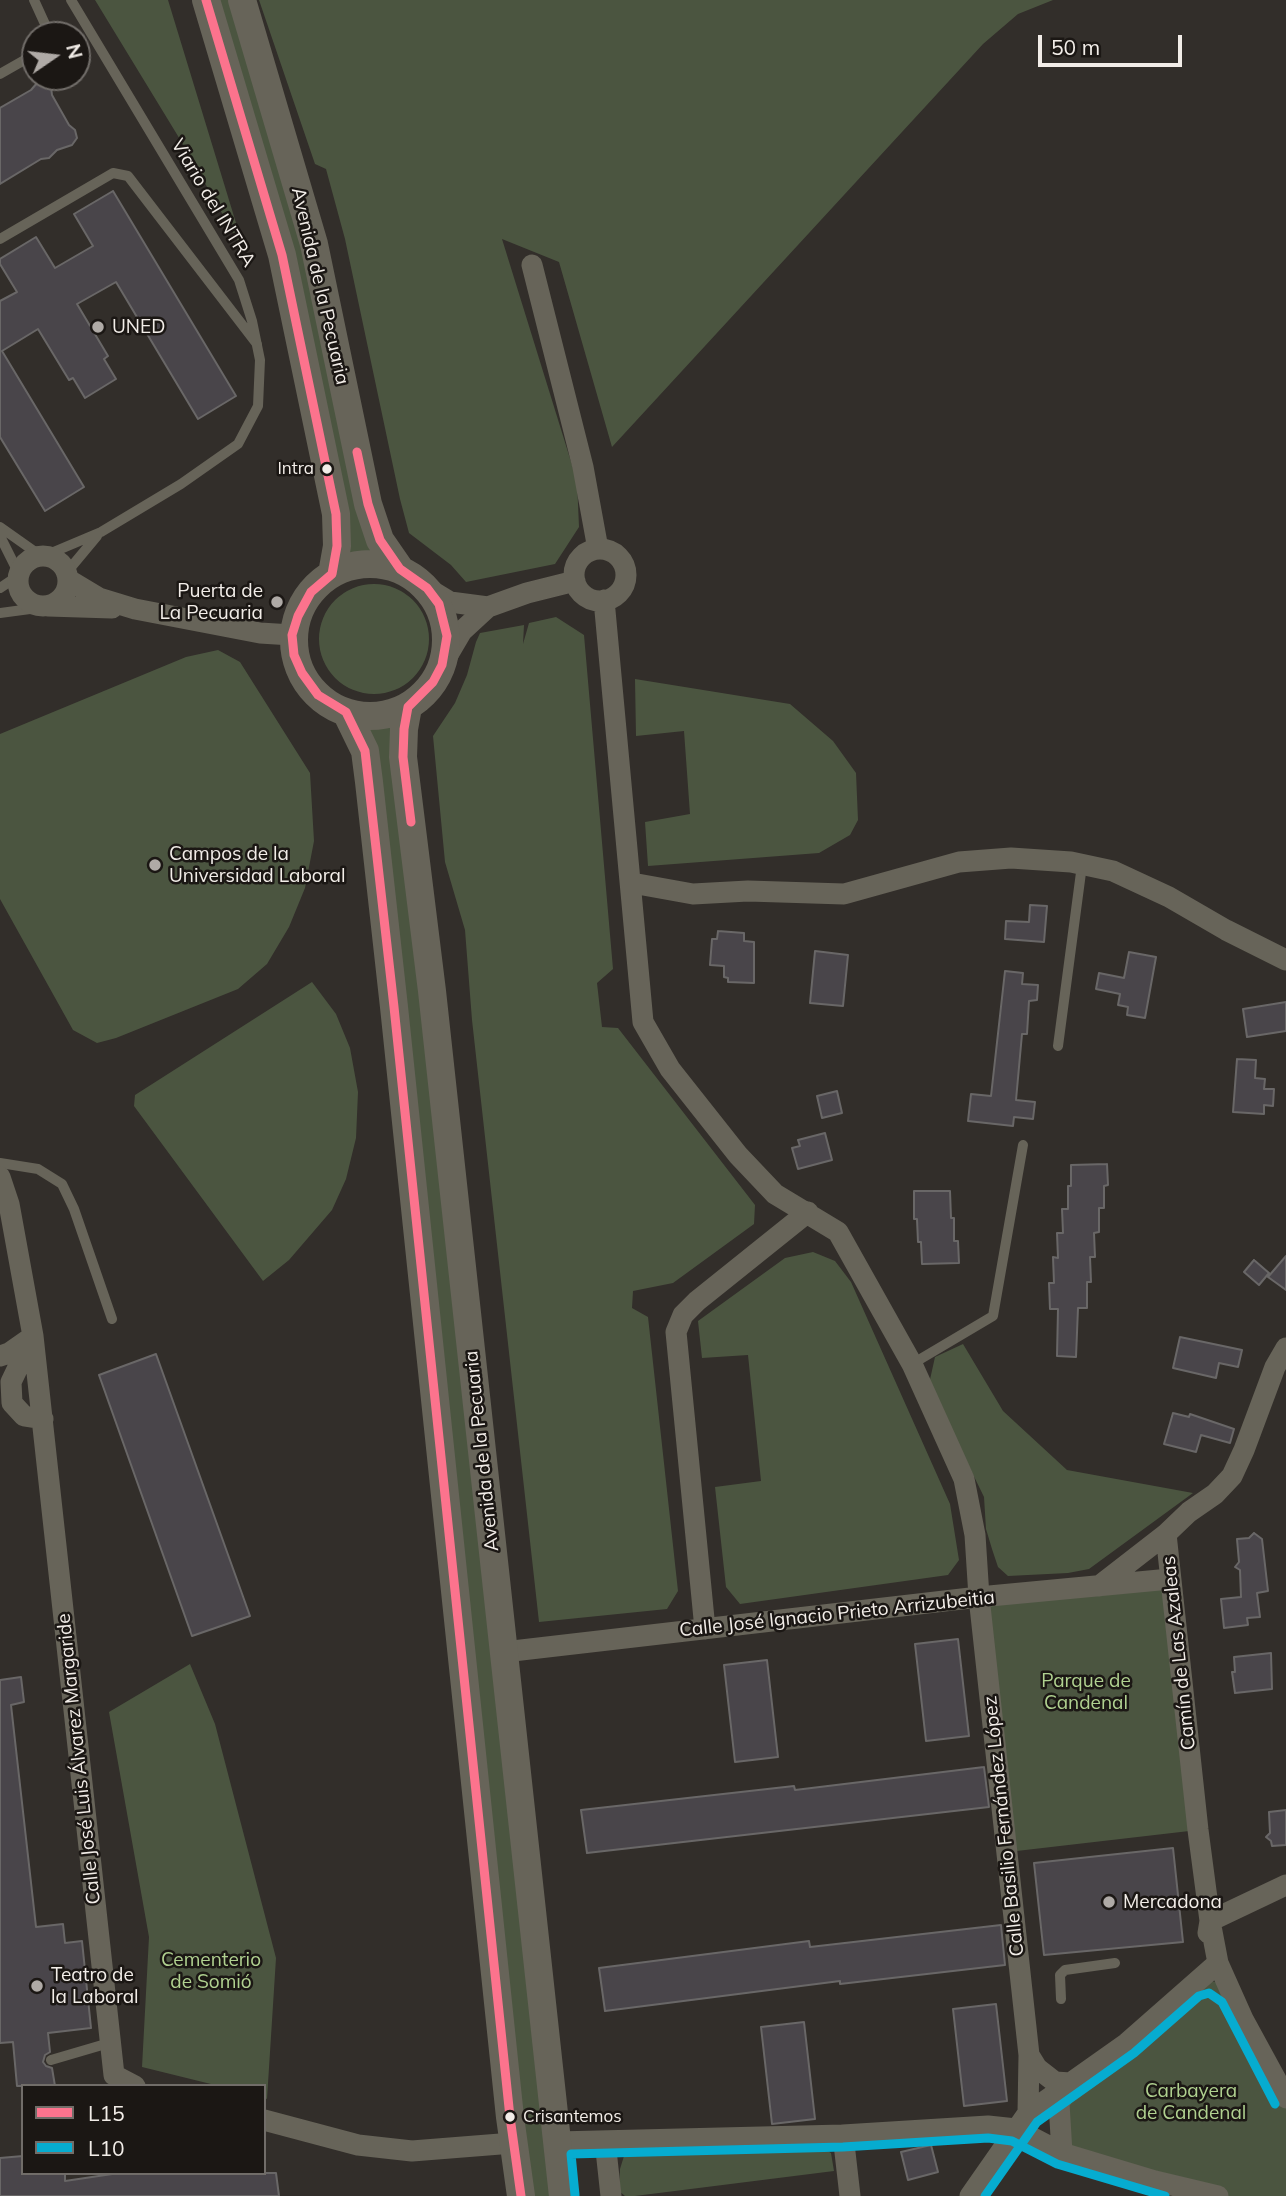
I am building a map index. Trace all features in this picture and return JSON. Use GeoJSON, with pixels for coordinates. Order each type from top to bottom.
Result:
{"type":"FeatureCollection","features":[{"type":"Feature","properties":{"kind":"street","name":"Avenida de la Pecuaria"},"geometry":{"type":"LineString","coordinates":[[206,0],[282,255],[336,514],[337,546],[332,574]]}},
{"type":"Feature","properties":{"kind":"street","name":"Avenida de la Pecuaria"},"geometry":{"type":"LineString","coordinates":[[242,0],[314,244],[368,504],[380,540],[400,569]]}},
{"type":"Feature","properties":{"kind":"street"},"geometry":{"type":"LineString","coordinates":[[533,265],[583,467],[598,549]]}},
{"type":"Feature","properties":{"kind":"street"},"geometry":{"type":"LineString","coordinates":[[598,549],[615,554],[633,566],[620,592],[604,600],[590,599],[583,594],[575,581],[574,572],[582,556],[598,549]]}},
{"type":"Feature","properties":{"kind":"street"},"geometry":{"type":"LineString","coordinates":[[135,609],[37,606],[24,598],[18,584],[12,579],[27,562],[43,556],[58,561],[68,576],[99,598],[135,609],[260,633],[292,635]]}},
{"type":"Feature","properties":{"kind":"street"},"geometry":{"type":"LineString","coordinates":[[488,607],[450,602],[400,569],[373,563],[351,566],[332,574],[311,592],[292,635],[293,655],[318,695],[346,712],[364,718],[387,715],[408,707],[433,682],[463,631],[488,607],[527,593],[575,581]]}},
{"type":"Feature","properties":{"kind":"street"},"geometry":{"type":"LineString","coordinates":[[46,607],[61,600],[68,587],[68,576]]}},
{"type":"Feature","properties":{"kind":"street"},"geometry":{"type":"LineString","coordinates":[[427,588],[439,604],[444,618],[447,636],[442,665]]}},
{"type":"Feature","properties":{"kind":"street","name":"Calle Basilio Fernández López"},"geometry":{"type":"LineString","coordinates":[[604,600],[643,1023],[670,1069],[738,1156],[775,1194],[838,1232],[912,1364],[964,1479],[975,1535],[979,1597],[1028,2055],[1022,2121]]}},
{"type":"Feature","properties":{"kind":"street","name":"Avenida de la Pecuaria"},"geometry":{"type":"LineString","coordinates":[[408,707],[403,757],[433,1005],[563,2196]]}},
{"type":"Feature","properties":{"kind":"street"},"geometry":{"type":"LineString","coordinates":[[346,712],[365,751],[369,782],[513,2143],[521,2196]]}},
{"type":"Feature","properties":{"kind":"street"},"geometry":{"type":"LineString","coordinates":[[632,883],[693,894],[748,891],[844,894],[959,862],[1011,858],[1082,865],[1113,871],[1135,881],[1286,960]]}},
{"type":"Feature","properties":{"kind":"street","name":"Calle José Luis Álvarez Margaride"},"geometry":{"type":"LineString","coordinates":[[0,1177],[12,1216],[33,1336],[109,2043],[114,2075],[131,2084]]}},
{"type":"Feature","properties":{"kind":"street"},"geometry":{"type":"LineString","coordinates":[[705,1629],[676,1332],[683,1315],[697,1301],[808,1212]]}},
{"type":"Feature","properties":{"kind":"street"},"geometry":{"type":"LineString","coordinates":[[0,1356],[33,1336]]}},
{"type":"Feature","properties":{"kind":"street"},"geometry":{"type":"LineString","coordinates":[[33,1336],[6,1389],[12,1403],[24,1416],[43,1419]]}},
{"type":"Feature","properties":{"kind":"street","name":"Camín de Las Azaleas"},"geometry":{"type":"LineString","coordinates":[[1286,1348],[1280,1371],[1232,1476],[1215,1494],[1189,1512],[1166,1534],[1210,1921],[1218,1963],[1286,2098]]}},
{"type":"Feature","properties":{"kind":"street"},"geometry":{"type":"LineString","coordinates":[[1099,1586],[1166,1534]]}},
{"type":"Feature","properties":{"kind":"street","name":"Calle José Ignacio Prieto Arrizubeitia"},"geometry":{"type":"LineString","coordinates":[[504,1652],[979,1597],[1170,1579]]}},
{"type":"Feature","properties":{"kind":"street"},"geometry":{"type":"LineString","coordinates":[[1193,1984],[1205,1959],[1210,1921],[1286,1885]]}},
{"type":"Feature","properties":{"kind":"street"},"geometry":{"type":"LineString","coordinates":[[970,2196],[1022,2121],[1127,2043],[1218,1963]]}},
{"type":"Feature","properties":{"kind":"street"},"geometry":{"type":"LineString","coordinates":[[1193,1984],[1209,1980],[1221,1984],[1232,1995]]}},
{"type":"Feature","properties":{"kind":"street"},"geometry":{"type":"LineString","coordinates":[[1028,2055],[1037,2068],[1055,2082],[1071,2083]]}},
{"type":"Feature","properties":{"kind":"street"},"geometry":{"type":"LineString","coordinates":[[1062,2152],[1059,2103],[1071,2083]]}},
{"type":"Feature","properties":{"kind":"street"},"geometry":{"type":"LineString","coordinates":[[266,2121],[358,2145],[412,2151],[513,2143]]}},
{"type":"Feature","properties":{"kind":"street"},"geometry":{"type":"LineString","coordinates":[[557,2142],[843,2135],[988,2126],[1022,2121],[1062,2152],[1154,2188],[1218,2196]]}},
{"type":"Feature","properties":{"kind":"street"},"geometry":{"type":"LineString","coordinates":[[843,2135],[850,2196]]}},
{"type":"Feature","properties":{"kind":"street"},"geometry":{"type":"LineString","coordinates":[[605,2141],[611,2196]]}},
{"type":"Feature","properties":{"kind":"lane"},"geometry":{"type":"LineString","coordinates":[[34,0],[44,21]]}},
{"type":"Feature","properties":{"kind":"lane","name":"Viario del INTRA"},"geometry":{"type":"LineString","coordinates":[[71,0],[239,280],[252,321],[260,360],[258,406],[238,443],[199,472],[101,532]]}},
{"type":"Feature","properties":{"kind":"lane"},"geometry":{"type":"LineString","coordinates":[[0,74],[21,62]]}},
{"type":"Feature","properties":{"kind":"lane"},"geometry":{"type":"LineString","coordinates":[[0,239],[113,173],[128,176],[257,345]]}},
{"type":"Feature","properties":{"kind":"lane"},"geometry":{"type":"LineString","coordinates":[[0,527],[43,556],[101,532]]}},
{"type":"Feature","properties":{"kind":"lane"},"geometry":{"type":"LineString","coordinates":[[68,576],[77,558],[101,532]]}},
{"type":"Feature","properties":{"kind":"lane"},"geometry":{"type":"LineString","coordinates":[[0,536],[12,579]]}},
{"type":"Feature","properties":{"kind":"lane"},"geometry":{"type":"LineString","coordinates":[[0,613],[46,607]]}},
{"type":"Feature","properties":{"kind":"lane"},"geometry":{"type":"LineString","coordinates":[[1058,1046],[1082,865]]}},
{"type":"Feature","properties":{"kind":"lane"},"geometry":{"type":"LineString","coordinates":[[912,1364],[993,1316],[1023,1145]]}},
{"type":"Feature","properties":{"kind":"lane"},"geometry":{"type":"LineString","coordinates":[[0,1163],[38,1168],[62,1184],[74,1209],[112,1319]]}},
{"type":"Feature","properties":{"kind":"lane"},"geometry":{"type":"LineString","coordinates":[[1061,1999],[1060,1975],[1065,1970],[1115,1963]]}},
{"type":"Feature","properties":{"kind":"lane"},"geometry":{"type":"LineString","coordinates":[[51,2060],[109,2043]]}},
{"type":"Feature","properties":{"kind":"green space"},"geometry":{"type":"Polygon","coordinates":[[[95,0],[168,0],[236,223],[240,245],[181,141],[95,0]]]}},
{"type":"Feature","properties":{"kind":"green space"},"geometry":{"type":"Polygon","coordinates":[[[206,0],[242,0],[368,504],[400,569],[373,563],[351,566],[332,574],[336,514],[206,0]]]}},
{"type":"Feature","properties":{"kind":"green space"},"geometry":{"type":"Polygon","coordinates":[[[259,0],[1053,0],[1018,14],[983,44],[612,447],[559,262],[502,239],[577,481],[579,527],[555,564],[466,582],[451,565],[409,533],[345,239],[326,169],[315,164],[259,0]]]}},
{"type":"Feature","properties":{"kind":"green space"},"geometry":{"type":"Polygon","coordinates":[[[374,584],[395,588],[413,600],[425,618],[429,639],[425,660],[413,678],[395,690],[374,694],[353,690],[335,678],[323,660],[319,639],[323,618],[335,600],[353,588],[374,584]]]}},
{"type":"Feature","properties":{"kind":"green space"},"geometry":{"type":"Polygon","coordinates":[[[556,617],[584,635],[613,969],[597,983],[602,1027],[618,1028],[755,1205],[754,1224],[673,1283],[633,1291],[632,1308],[648,1317],[678,1591],[667,1609],[539,1622],[472,1020],[465,930],[445,862],[433,736],[455,703],[480,633],[524,625],[523,644],[529,623],[556,617]]]}},
{"type":"Feature","properties":{"kind":"green space","name":"Campos de la Universidad Laboral"},"geometry":{"type":"Polygon","coordinates":[[[218,650],[240,662],[310,773],[314,841],[305,888],[289,927],[267,964],[238,989],[116,1038],[97,1043],[73,1030],[0,899],[0,734],[186,657],[218,650]]]}},
{"type":"Feature","properties":{"kind":"green space"},"geometry":{"type":"Polygon","coordinates":[[[635,679],[790,704],[833,741],[856,773],[858,820],[850,835],[819,853],[648,866],[645,822],[690,814],[684,731],[636,736],[635,679]]]}},
{"type":"Feature","properties":{"kind":"green space"},"geometry":{"type":"Polygon","coordinates":[[[408,707],[563,2196],[521,2196],[364,717],[387,715],[408,707]]]}},
{"type":"Feature","properties":{"kind":"green space"},"geometry":{"type":"Polygon","coordinates":[[[312,982],[336,1014],[350,1048],[358,1092],[356,1138],[346,1179],[332,1210],[289,1260],[263,1281],[134,1106],[135,1095],[312,982]]]}},
{"type":"Feature","properties":{"kind":"green space"},"geometry":{"type":"Polygon","coordinates":[[[813,1252],[835,1261],[851,1282],[950,1504],[959,1560],[948,1575],[740,1604],[726,1587],[715,1487],[761,1481],[748,1355],[702,1358],[698,1321],[785,1258],[813,1252]]]}},
{"type":"Feature","properties":{"kind":"green space"},"geometry":{"type":"Polygon","coordinates":[[[963,1344],[1003,1411],[1067,1470],[1193,1493],[1089,1569],[1068,1573],[1008,1576],[998,1567],[992,1549],[986,1529],[984,1497],[929,1384],[935,1357],[963,1344]]]}},
{"type":"Feature","properties":{"kind":"green space","name":"Parque de Candenal"},"geometry":{"type":"Polygon","coordinates":[[[1170,1579],[1198,1830],[1008,1852],[979,1597],[1170,1579]]]}},
{"type":"Feature","properties":{"kind":"green space","name":"Cementerio de Somió"},"geometry":{"type":"Polygon","coordinates":[[[190,1664],[215,1724],[276,1958],[267,2099],[266,2084],[211,2084],[142,2067],[149,1937],[109,1712],[190,1664]]]}},
{"type":"Feature","properties":{"kind":"green space","name":"Carbayera de Candenal"},"geometry":{"type":"Polygon","coordinates":[[[1209,1980],[1221,1984],[1286,2098],[1286,2196],[1218,2196],[1062,2153],[1071,2083],[1209,1980]]]}},
{"type":"Feature","properties":{"kind":"green space"},"geometry":{"type":"Polygon","coordinates":[[[795,2144],[819,2146],[831,2153],[834,2171],[635,2196],[625,2196],[619,2191],[620,2169],[624,2156],[639,2149],[795,2144]]]}},
{"type":"Feature","properties":{"kind":"building"},"geometry":{"type":"Polygon","coordinates":[[[29,91],[52,91],[77,138],[72,145],[57,150],[49,158],[41,159],[0,184],[0,108],[29,91]]]}},
{"type":"Feature","properties":{"kind":"building"},"geometry":{"type":"Polygon","coordinates":[[[113,191],[236,396],[198,419],[116,282],[77,304],[108,356],[104,359],[116,379],[85,398],[73,378],[69,380],[38,329],[2,351],[84,487],[45,511],[0,437],[0,301],[17,292],[0,264],[0,259],[36,237],[55,268],[93,246],[74,214],[113,191]]]}},
{"type":"Feature","properties":{"kind":"building"},"geometry":{"type":"Polygon","coordinates":[[[1030,905],[1047,906],[1044,942],[1005,939],[1006,921],[1029,922],[1030,905]]]}},
{"type":"Feature","properties":{"kind":"building"},"geometry":{"type":"Polygon","coordinates":[[[718,931],[744,933],[744,941],[754,942],[754,983],[728,982],[728,978],[724,977],[724,966],[710,965],[712,939],[717,939],[718,931]]]}},
{"type":"Feature","properties":{"kind":"building"},"geometry":{"type":"Polygon","coordinates":[[[815,951],[848,955],[843,1006],[810,1003],[815,951]]]}},
{"type":"Feature","properties":{"kind":"building"},"geometry":{"type":"Polygon","coordinates":[[[1129,952],[1156,957],[1145,1018],[1127,1015],[1128,1007],[1118,1005],[1120,994],[1096,989],[1099,973],[1124,978],[1129,952]]]}},
{"type":"Feature","properties":{"kind":"building"},"geometry":{"type":"Polygon","coordinates":[[[1005,971],[1023,973],[1022,984],[1038,985],[1037,1000],[1029,1001],[1027,1034],[1022,1034],[1016,1100],[1035,1102],[1033,1119],[1014,1117],[1013,1126],[968,1121],[971,1094],[991,1096],[1005,971]]]}},
{"type":"Feature","properties":{"kind":"building"},"geometry":{"type":"Polygon","coordinates":[[[1286,1002],[1286,1031],[1247,1037],[1243,1009],[1286,1002]]]}},
{"type":"Feature","properties":{"kind":"building"},"geometry":{"type":"Polygon","coordinates":[[[1237,1059],[1256,1060],[1255,1078],[1265,1079],[1264,1089],[1274,1089],[1273,1106],[1264,1105],[1264,1114],[1233,1112],[1237,1059]]]}},
{"type":"Feature","properties":{"kind":"building"},"geometry":{"type":"Polygon","coordinates":[[[837,1091],[842,1113],[822,1118],[817,1096],[837,1091]]]}},
{"type":"Feature","properties":{"kind":"building"},"geometry":{"type":"Polygon","coordinates":[[[825,1133],[832,1160],[798,1169],[792,1148],[800,1146],[798,1140],[825,1133]]]}},
{"type":"Feature","properties":{"kind":"building"},"geometry":{"type":"Polygon","coordinates":[[[1107,1164],[1108,1185],[1104,1186],[1104,1208],[1099,1208],[1099,1232],[1094,1233],[1095,1257],[1090,1257],[1091,1282],[1087,1282],[1087,1308],[1078,1308],[1076,1357],[1057,1356],[1058,1309],[1050,1309],[1049,1283],[1054,1283],[1053,1257],[1058,1258],[1057,1233],[1063,1233],[1062,1209],[1068,1209],[1071,1165],[1107,1164]]]}},
{"type":"Feature","properties":{"kind":"building"},"geometry":{"type":"Polygon","coordinates":[[[914,1191],[950,1191],[951,1218],[954,1218],[954,1241],[958,1241],[959,1263],[922,1264],[917,1219],[914,1219],[914,1191]]]}},
{"type":"Feature","properties":{"kind":"building"},"geometry":{"type":"Polygon","coordinates":[[[1286,1256],[1286,1290],[1268,1277],[1286,1256]]]}},
{"type":"Feature","properties":{"kind":"building"},"geometry":{"type":"Polygon","coordinates":[[[1254,1260],[1269,1273],[1259,1285],[1244,1272],[1254,1260]]]}},
{"type":"Feature","properties":{"kind":"building"},"geometry":{"type":"Polygon","coordinates":[[[1180,1337],[1242,1350],[1238,1367],[1219,1363],[1216,1378],[1173,1368],[1180,1337]]]}},
{"type":"Feature","properties":{"kind":"building"},"geometry":{"type":"Polygon","coordinates":[[[156,1354],[250,1616],[192,1636],[99,1375],[156,1354]]]}},
{"type":"Feature","properties":{"kind":"building"},"geometry":{"type":"Polygon","coordinates":[[[1173,1413],[1189,1417],[1190,1414],[1234,1429],[1230,1443],[1201,1435],[1196,1452],[1164,1444],[1173,1413]]]}},
{"type":"Feature","properties":{"kind":"building"},"geometry":{"type":"Polygon","coordinates":[[[1254,1533],[1262,1539],[1268,1591],[1257,1593],[1260,1617],[1247,1618],[1248,1625],[1224,1628],[1221,1599],[1241,1597],[1240,1570],[1235,1567],[1239,1562],[1237,1539],[1249,1538],[1254,1533]]]}},
{"type":"Feature","properties":{"kind":"building"},"geometry":{"type":"Polygon","coordinates":[[[958,1639],[969,1736],[926,1741],[915,1644],[958,1639]]]}},
{"type":"Feature","properties":{"kind":"building"},"geometry":{"type":"Polygon","coordinates":[[[1271,1653],[1272,1689],[1235,1693],[1232,1672],[1235,1672],[1234,1657],[1271,1653]]]}},
{"type":"Feature","properties":{"kind":"building"},"geometry":{"type":"Polygon","coordinates":[[[767,1660],[778,1757],[735,1762],[724,1665],[767,1660]]]}},
{"type":"Feature","properties":{"kind":"building"},"geometry":{"type":"Polygon","coordinates":[[[21,1677],[24,1702],[11,1705],[36,1927],[63,1924],[65,1943],[82,1941],[91,2028],[48,2033],[50,2052],[45,2055],[43,2062],[52,2068],[55,2084],[17,2086],[13,2042],[0,2043],[0,1680],[21,1677]]]}},
{"type":"Feature","properties":{"kind":"building"},"geometry":{"type":"Polygon","coordinates":[[[984,1767],[989,1807],[587,1853],[581,1810],[794,1786],[795,1790],[984,1767]]]}},
{"type":"Feature","properties":{"kind":"building"},"geometry":{"type":"Polygon","coordinates":[[[1286,1810],[1286,1845],[1272,1846],[1266,1837],[1270,1833],[1269,1812],[1286,1810]]]}},
{"type":"Feature","properties":{"kind":"building","name":"Mercadona"},"geometry":{"type":"Polygon","coordinates":[[[1173,1848],[1183,1942],[1044,1955],[1034,1863],[1173,1848]]]}},
{"type":"Feature","properties":{"kind":"building"},"geometry":{"type":"Polygon","coordinates":[[[1001,1925],[1005,1965],[840,1984],[840,1981],[605,2011],[599,1968],[809,1941],[810,1947],[1001,1925]]]}},
{"type":"Feature","properties":{"kind":"building"},"geometry":{"type":"Polygon","coordinates":[[[996,2004],[1007,2101],[964,2106],[953,2009],[996,2004]]]}},
{"type":"Feature","properties":{"kind":"building"},"geometry":{"type":"Polygon","coordinates":[[[804,2022],[815,2119],[772,2124],[761,2027],[804,2022]]]}},
{"type":"Feature","properties":{"kind":"building"},"geometry":{"type":"Polygon","coordinates":[[[931,2145],[938,2172],[908,2180],[901,2152],[931,2145]]]}},
{"type":"Feature","properties":{"kind":"building"},"geometry":{"type":"Polygon","coordinates":[[[21,2156],[21,2175],[65,2175],[65,2181],[106,2175],[276,2173],[279,2196],[0,2196],[0,2158],[21,2156]]]}},
{"type":"Feature","properties":{"kind":"transit line","name":"L15"},"geometry":{"type":"LineString","coordinates":[[206,0],[282,255],[336,514],[337,546],[332,574],[311,592],[298,616],[292,635],[294,655],[302,673],[318,695],[346,712],[365,751],[510,2117],[521,2196]]}},
{"type":"Feature","properties":{"kind":"transit line","name":"L15"},"geometry":{"type":"LineString","coordinates":[[357,452],[368,504],[380,540],[400,569],[427,588],[439,604],[447,636],[442,665],[433,682],[408,707],[403,757],[411,822]]}},
{"type":"Feature","properties":{"kind":"transit line","name":"L10"},"geometry":{"type":"LineString","coordinates":[[985,2196],[1037,2122],[1134,2053],[1199,1996],[1209,1993],[1222,2002],[1275,2104]]}},
{"type":"Feature","properties":{"kind":"transit line","name":"L10"},"geometry":{"type":"LineString","coordinates":[[575,2195],[571,2154],[843,2147],[988,2138],[1012,2141],[1057,2164],[1165,2196]]}},
{"type":"Feature","properties":{"kind":"place","name":"UNED"},"geometry":{"type":"Point","coordinates":[98,327]}},
{"type":"Feature","properties":{"kind":"place","name":"Intra"},"geometry":{"type":"Point","coordinates":[327,469]}},
{"type":"Feature","properties":{"kind":"place","name":"Puerta de La Pecuaria"},"geometry":{"type":"Point","coordinates":[277,602]}},
{"type":"Feature","properties":{"kind":"place","name":"Campos de la Universidad Laboral"},"geometry":{"type":"Point","coordinates":[155,865]}},
{"type":"Feature","properties":{"kind":"place","name":"Mercadona"},"geometry":{"type":"Point","coordinates":[1109,1902]}},
{"type":"Feature","properties":{"kind":"place","name":"Teatro de la Laboral"},"geometry":{"type":"Point","coordinates":[37,1986]}},
{"type":"Feature","properties":{"kind":"place","name":"Crisantemos"},"geometry":{"type":"Point","coordinates":[510,2117]}}]}
